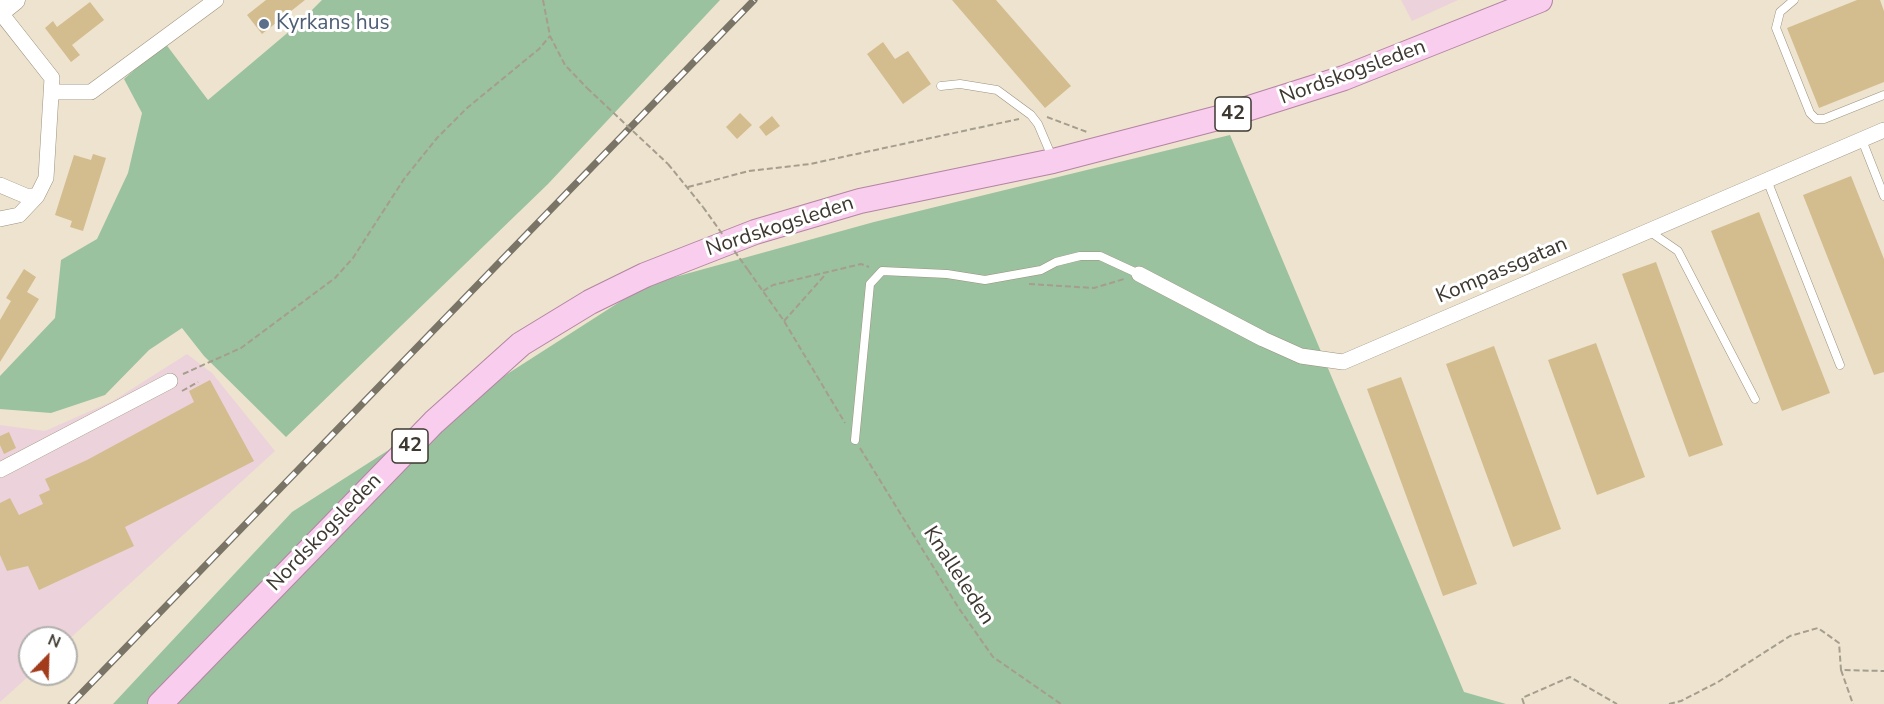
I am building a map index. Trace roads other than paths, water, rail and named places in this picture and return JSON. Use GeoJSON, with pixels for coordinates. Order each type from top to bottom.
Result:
{"type":"FeatureCollection","features":[{"type":"Feature","properties":{"kind":"main road","name":"Nordskogsleden"},"geometry":{"type":"LineString","coordinates":[[160,704],[434,422],[500,361],[561,319],[645,275],[755,232],[860,201],[1053,161],[1144,139],[1269,103],[1444,40],[1540,0]]}},
{"type":"Feature","properties":{"kind":"street"},"geometry":{"type":"LineString","coordinates":[[0,219],[19,215],[37,196],[46,178],[48,161],[52,78],[0,12],[15,0]]}},
{"type":"Feature","properties":{"kind":"street"},"geometry":{"type":"LineString","coordinates":[[51,92],[91,92],[216,0]]}},
{"type":"Feature","properties":{"kind":"street","name":"Kompassgatan"},"geometry":{"type":"LineString","coordinates":[[1139,274],[1263,339],[1301,356],[1343,362],[1884,130]]}},
{"type":"Feature","properties":{"kind":"street"},"geometry":{"type":"LineString","coordinates":[[0,185],[26,196],[37,196]]}},
{"type":"Feature","properties":{"kind":"street"},"geometry":{"type":"LineString","coordinates":[[0,470],[170,381]]}},
{"type":"Feature","properties":{"kind":"lane"},"geometry":{"type":"LineString","coordinates":[[1794,0],[1780,12],[1776,28],[1810,113],[1816,119],[1824,119],[1884,95]]}},
{"type":"Feature","properties":{"kind":"lane"},"geometry":{"type":"LineString","coordinates":[[941,86],[968,84],[997,90],[1038,124],[1053,161]]}},
{"type":"Feature","properties":{"kind":"lane"},"geometry":{"type":"LineString","coordinates":[[1862,140],[1884,196]]}},
{"type":"Feature","properties":{"kind":"lane"},"geometry":{"type":"LineString","coordinates":[[1767,180],[1840,365]]}},
{"type":"Feature","properties":{"kind":"lane"},"geometry":{"type":"LineString","coordinates":[[1649,231],[1678,250],[1755,399]]}},
{"type":"Feature","properties":{"kind":"lane"},"geometry":{"type":"LineString","coordinates":[[855,440],[870,284],[882,271],[948,274],[985,279],[1030,272],[1080,256],[1100,256],[1139,274]]}},
{"type":"Feature","properties":{"kind":"railway"},"geometry":{"type":"LineString","coordinates":[[71,704],[754,0]]}},
{"type":"Feature","properties":{"kind":"place","name":"Kyrkans hus"},"geometry":{"type":"Point","coordinates":[264,24]}}]}
